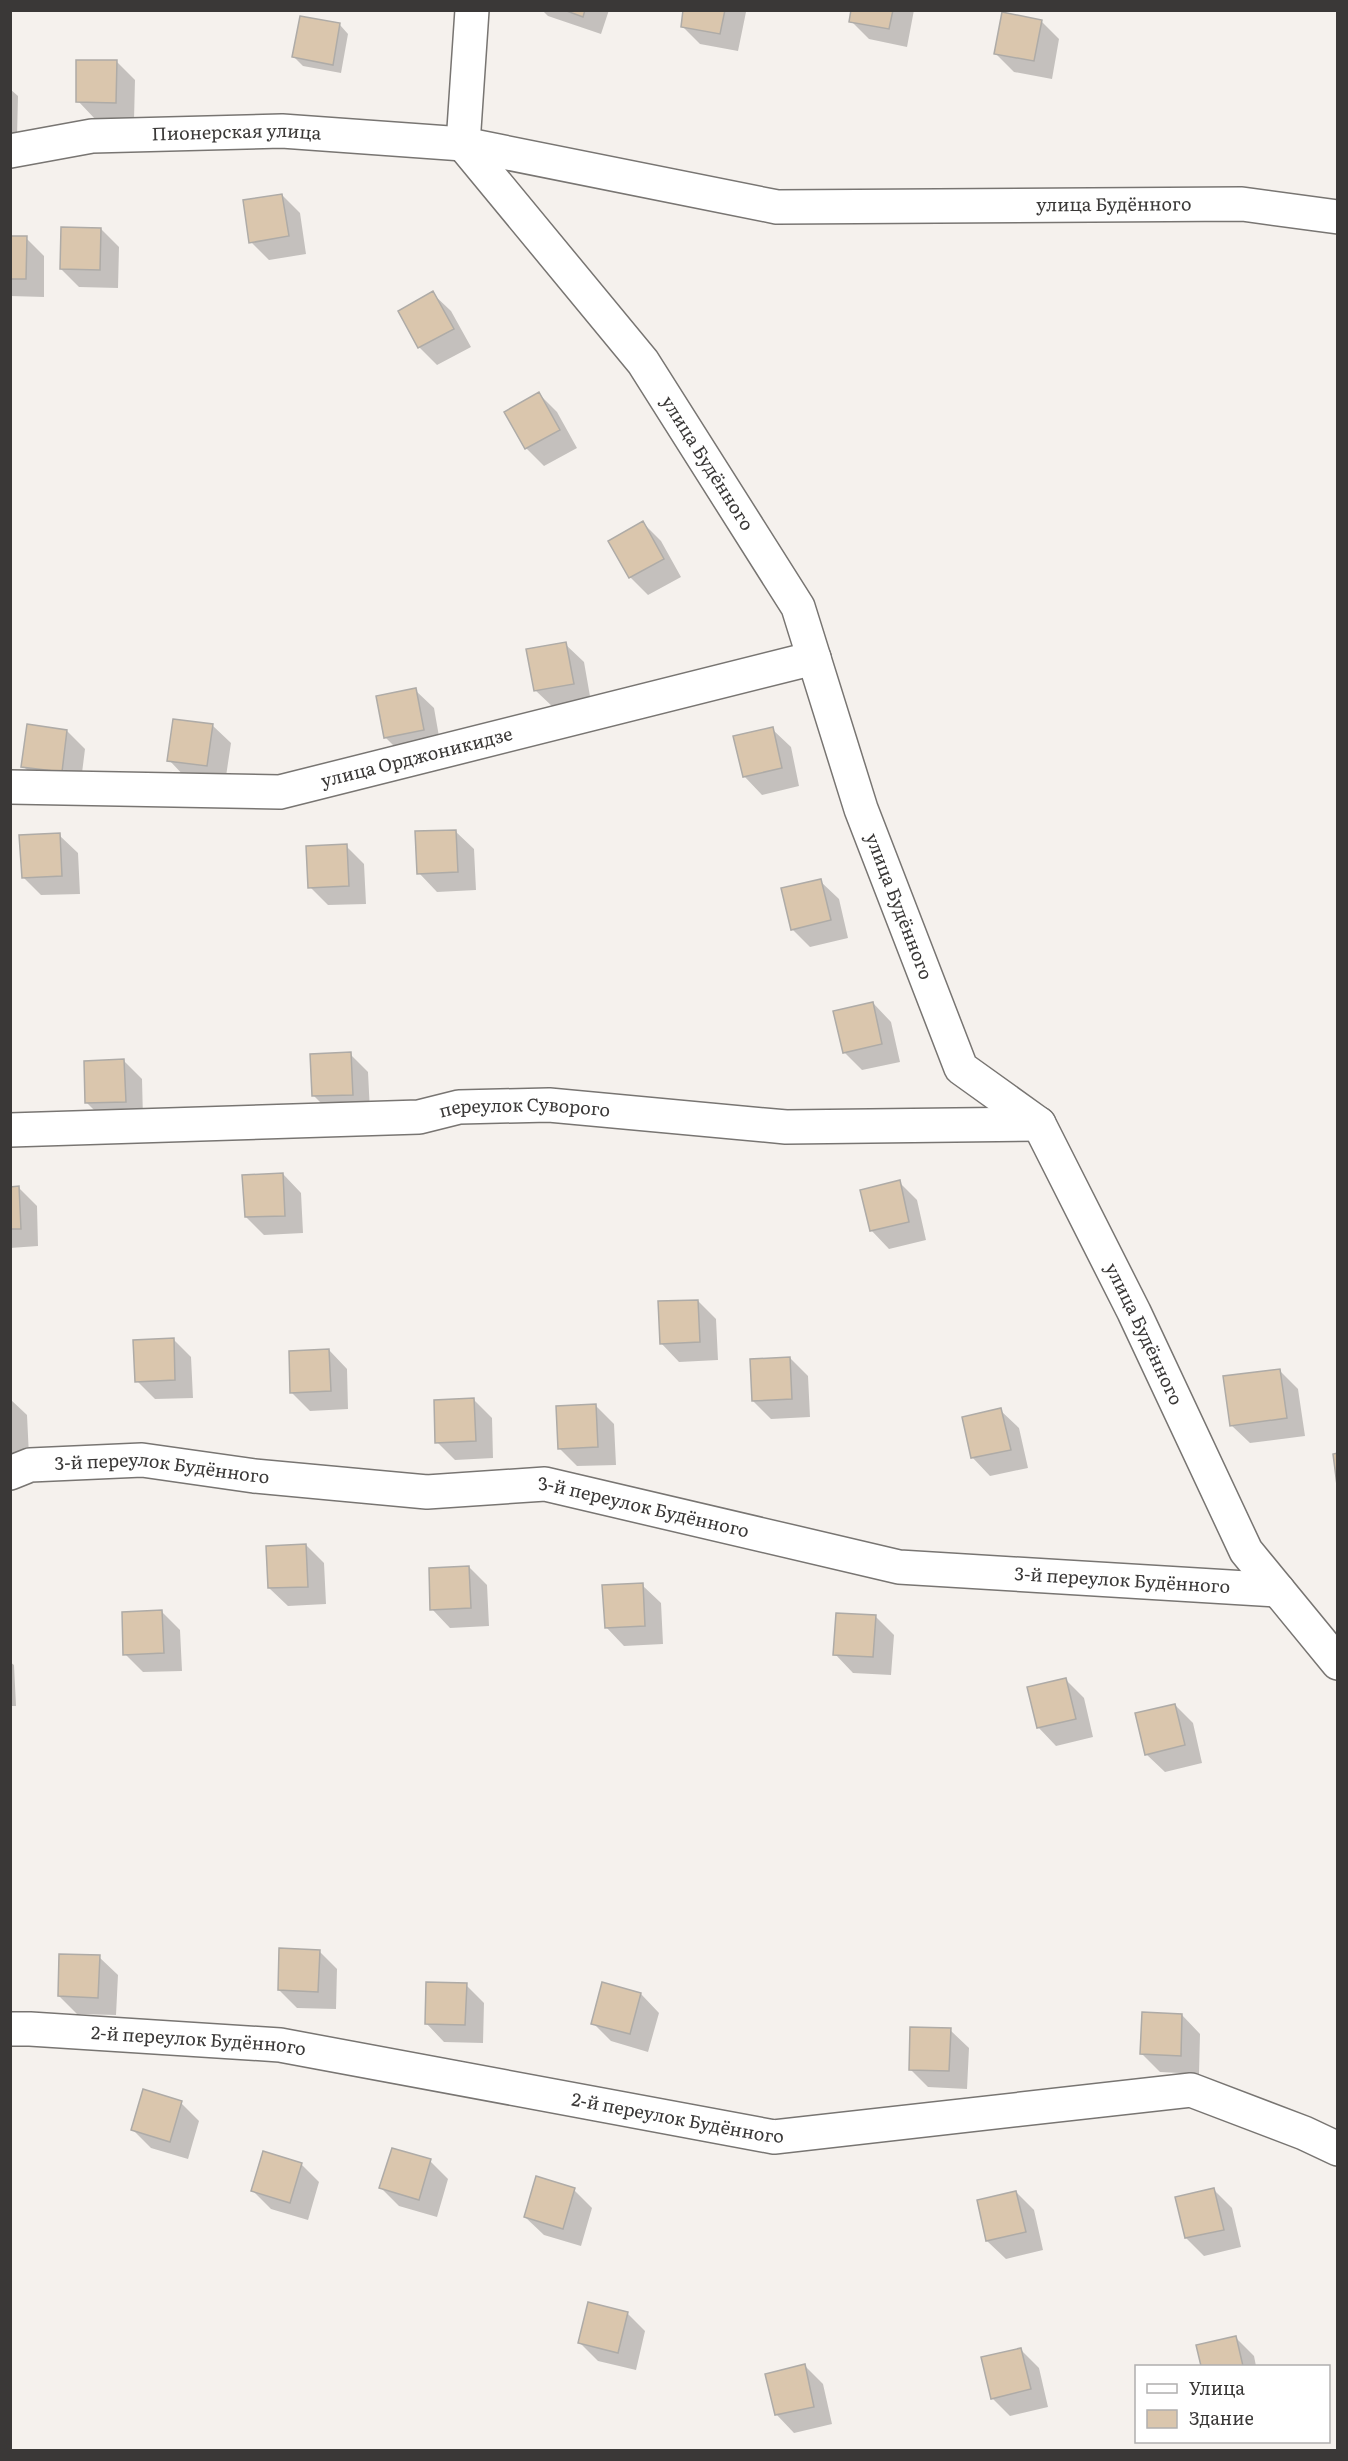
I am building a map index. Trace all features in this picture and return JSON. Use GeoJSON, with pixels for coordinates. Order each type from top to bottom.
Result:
{"type":"FeatureCollection","features":[{"type":"Feature","properties":{"kind":"street"},"geometry":{"type":"LineString","coordinates":[[463,144],[472,10]]}},
{"type":"Feature","properties":{"kind":"street","name":"Пионерская улица"},"geometry":{"type":"LineString","coordinates":[[10,151],[92,136],[282,130],[463,144]]}},
{"type":"Feature","properties":{"kind":"street","name":"улица Будённого"},"geometry":{"type":"LineString","coordinates":[[463,144],[777,207],[1242,204],[1338,217]]}},
{"type":"Feature","properties":{"kind":"street","name":"улица Будённого"},"geometry":{"type":"LineString","coordinates":[[463,144],[643,362],[798,607],[861,809],[961,1068],[1039,1124],[1134,1312],[1246,1551],[1338,1663]]}},
{"type":"Feature","properties":{"kind":"street","name":"улица Орджоникидзе"},"geometry":{"type":"LineString","coordinates":[[10,787],[280,792],[814,658]]}},
{"type":"Feature","properties":{"kind":"street","name":"переулок Суворого"},"geometry":{"type":"LineString","coordinates":[[10,1130],[418,1117],[459,1107],[549,1105],[786,1127],[1039,1124]]}},
{"type":"Feature","properties":{"kind":"street","name":"3-й переулок Будённого"},"geometry":{"type":"LineString","coordinates":[[10,1473],[30,1465],[142,1460],[254,1476],[427,1492],[544,1484],[899,1567],[1278,1590]]}},
{"type":"Feature","properties":{"kind":"street","name":"2-й переулок Будённого"},"geometry":{"type":"LineString","coordinates":[[10,2029],[280,2045],[774,2138],[1191,2090],[1304,2133],[1338,2149]]}},
{"type":"Feature","properties":{"kind":"building"},"geometry":{"type":"Polygon","coordinates":[[[564,10],[585,10],[583,17],[564,10]]]}},
{"type":"Feature","properties":{"kind":"building"},"geometry":{"type":"Polygon","coordinates":[[[683,10],[725,10],[720,34],[681,27],[683,10]]]}},
{"type":"Feature","properties":{"kind":"building"},"geometry":{"type":"Polygon","coordinates":[[[851,10],[893,10],[889,29],[849,22],[851,10]]]}},
{"type":"Feature","properties":{"kind":"building"},"geometry":{"type":"Polygon","coordinates":[[[1002,12],[1042,20],[1034,61],[994,54],[1002,12]]]}},
{"type":"Feature","properties":{"kind":"building"},"geometry":{"type":"Polygon","coordinates":[[[300,16],[340,23],[333,65],[292,57],[300,16]]]}},
{"type":"Feature","properties":{"kind":"building"},"geometry":{"type":"Polygon","coordinates":[[[76,60],[117,60],[116,103],[76,102],[76,60]]]}},
{"type":"Feature","properties":{"kind":"building"},"geometry":{"type":"Polygon","coordinates":[[[282,194],[289,236],[249,243],[243,200],[282,194]]]}},
{"type":"Feature","properties":{"kind":"building"},"geometry":{"type":"Polygon","coordinates":[[[61,227],[101,228],[100,270],[60,269],[61,227]]]}},
{"type":"Feature","properties":{"kind":"building"},"geometry":{"type":"Polygon","coordinates":[[[10,236],[27,236],[26,279],[10,279],[10,236]]]}},
{"type":"Feature","properties":{"kind":"building"},"geometry":{"type":"Polygon","coordinates":[[[433,291],[454,329],[418,348],[398,311],[433,291]]]}},
{"type":"Feature","properties":{"kind":"building"},"geometry":{"type":"Polygon","coordinates":[[[539,392],[560,430],[525,449],[504,412],[539,392]]]}},
{"type":"Feature","properties":{"kind":"building"},"geometry":{"type":"Polygon","coordinates":[[[643,521],[664,559],[629,578],[608,541],[643,521]]]}},
{"type":"Feature","properties":{"kind":"building"},"geometry":{"type":"Polygon","coordinates":[[[566,642],[574,684],[534,691],[526,649],[566,642]]]}},
{"type":"Feature","properties":{"kind":"building"},"geometry":{"type":"Polygon","coordinates":[[[416,688],[424,730],[384,738],[376,696],[416,688]]]}},
{"type":"Feature","properties":{"kind":"building"},"geometry":{"type":"Polygon","coordinates":[[[173,719],[213,724],[207,766],[167,761],[173,719]]]}},
{"type":"Feature","properties":{"kind":"building"},"geometry":{"type":"Polygon","coordinates":[[[27,724],[67,730],[62,772],[21,767],[27,724]]]}},
{"type":"Feature","properties":{"kind":"building"},"geometry":{"type":"Polygon","coordinates":[[[773,727],[782,768],[743,777],[733,736],[773,727]]]}},
{"type":"Feature","properties":{"kind":"building"},"geometry":{"type":"Polygon","coordinates":[[[456,830],[458,872],[417,874],[415,831],[456,830]]]}},
{"type":"Feature","properties":{"kind":"building"},"geometry":{"type":"Polygon","coordinates":[[[60,833],[62,876],[22,878],[19,835],[60,833]]]}},
{"type":"Feature","properties":{"kind":"building"},"geometry":{"type":"Polygon","coordinates":[[[347,844],[349,886],[308,888],[306,846],[347,844]]]}},
{"type":"Feature","properties":{"kind":"building"},"geometry":{"type":"Polygon","coordinates":[[[821,879],[831,920],[791,930],[781,888],[821,879]]]}},
{"type":"Feature","properties":{"kind":"building"},"geometry":{"type":"Polygon","coordinates":[[[873,1002],[882,1044],[843,1053],[833,1011],[873,1002]]]}},
{"type":"Feature","properties":{"kind":"building"},"geometry":{"type":"Polygon","coordinates":[[[351,1052],[353,1095],[312,1096],[310,1054],[351,1052]]]}},
{"type":"Feature","properties":{"kind":"building"},"geometry":{"type":"Polygon","coordinates":[[[124,1059],[126,1102],[85,1103],[84,1061],[124,1059]]]}},
{"type":"Feature","properties":{"kind":"building"},"geometry":{"type":"Polygon","coordinates":[[[283,1173],[285,1216],[245,1217],[242,1175],[283,1173]]]}},
{"type":"Feature","properties":{"kind":"building"},"geometry":{"type":"Polygon","coordinates":[[[900,1180],[909,1222],[870,1231],[860,1190],[900,1180]]]}},
{"type":"Feature","properties":{"kind":"building"},"geometry":{"type":"Polygon","coordinates":[[[19,1186],[21,1229],[10,1229],[10,1187],[19,1186]]]}},
{"type":"Feature","properties":{"kind":"building"},"geometry":{"type":"Polygon","coordinates":[[[698,1300],[700,1342],[660,1344],[658,1301],[698,1300]]]}},
{"type":"Feature","properties":{"kind":"building"},"geometry":{"type":"Polygon","coordinates":[[[174,1338],[175,1380],[135,1382],[133,1340],[174,1338]]]}},
{"type":"Feature","properties":{"kind":"building"},"geometry":{"type":"Polygon","coordinates":[[[329,1349],[331,1391],[290,1393],[289,1351],[329,1349]]]}},
{"type":"Feature","properties":{"kind":"building"},"geometry":{"type":"Polygon","coordinates":[[[790,1357],[792,1399],[752,1401],[750,1359],[790,1357]]]}},
{"type":"Feature","properties":{"kind":"building"},"geometry":{"type":"Polygon","coordinates":[[[1280,1369],[1287,1418],[1230,1426],[1223,1376],[1280,1369]]]}},
{"type":"Feature","properties":{"kind":"building"},"geometry":{"type":"Polygon","coordinates":[[[474,1398],[476,1441],[435,1443],[434,1400],[474,1398]]]}},
{"type":"Feature","properties":{"kind":"building"},"geometry":{"type":"Polygon","coordinates":[[[596,1404],[598,1447],[558,1449],[556,1406],[596,1404]]]}},
{"type":"Feature","properties":{"kind":"building"},"geometry":{"type":"Polygon","coordinates":[[[1001,1408],[1011,1450],[971,1458],[962,1417],[1001,1408]]]}},
{"type":"Feature","properties":{"kind":"building"},"geometry":{"type":"Polygon","coordinates":[[[1338,1453],[1338,1493],[1333,1454],[1338,1453]]]}},
{"type":"Feature","properties":{"kind":"building"},"geometry":{"type":"Polygon","coordinates":[[[306,1544],[308,1587],[268,1588],[266,1546],[306,1544]]]}},
{"type":"Feature","properties":{"kind":"building"},"geometry":{"type":"Polygon","coordinates":[[[469,1566],[471,1608],[430,1610],[429,1568],[469,1566]]]}},
{"type":"Feature","properties":{"kind":"building"},"geometry":{"type":"Polygon","coordinates":[[[643,1583],[645,1626],[605,1628],[602,1585],[643,1583]]]}},
{"type":"Feature","properties":{"kind":"building"},"geometry":{"type":"Polygon","coordinates":[[[162,1610],[164,1653],[123,1655],[122,1612],[162,1610]]]}},
{"type":"Feature","properties":{"kind":"building"},"geometry":{"type":"Polygon","coordinates":[[[836,1613],[876,1615],[873,1657],[833,1655],[836,1613]]]}},
{"type":"Feature","properties":{"kind":"building"},"geometry":{"type":"Polygon","coordinates":[[[1066,1678],[1076,1719],[1037,1728],[1027,1687],[1066,1678]]]}},
{"type":"Feature","properties":{"kind":"building"},"geometry":{"type":"Polygon","coordinates":[[[1175,1704],[1185,1745],[1145,1755],[1135,1713],[1175,1704]]]}},
{"type":"Feature","properties":{"kind":"building"},"geometry":{"type":"Polygon","coordinates":[[[279,1948],[320,1950],[318,1992],[278,1990],[279,1948]]]}},
{"type":"Feature","properties":{"kind":"building"},"geometry":{"type":"Polygon","coordinates":[[[59,1954],[100,1955],[98,1998],[58,1996],[59,1954]]]}},
{"type":"Feature","properties":{"kind":"building"},"geometry":{"type":"Polygon","coordinates":[[[426,1982],[467,1983],[465,2025],[425,2024],[426,1982]]]}},
{"type":"Feature","properties":{"kind":"building"},"geometry":{"type":"Polygon","coordinates":[[[602,1982],[641,1993],[630,2034],[591,2024],[602,1982]]]}},
{"type":"Feature","properties":{"kind":"building"},"geometry":{"type":"Polygon","coordinates":[[[1142,2012],[1182,2014],[1181,2056],[1140,2054],[1142,2012]]]}},
{"type":"Feature","properties":{"kind":"building"},"geometry":{"type":"Polygon","coordinates":[[[910,2027],[951,2028],[949,2071],[909,2070],[910,2027]]]}},
{"type":"Feature","properties":{"kind":"building"},"geometry":{"type":"Polygon","coordinates":[[[143,2089],[182,2101],[170,2142],[131,2130],[143,2089]]]}},
{"type":"Feature","properties":{"kind":"building"},"geometry":{"type":"Polygon","coordinates":[[[392,2148],[431,2159],[419,2200],[379,2188],[392,2148]]]}},
{"type":"Feature","properties":{"kind":"building"},"geometry":{"type":"Polygon","coordinates":[[[263,2151],[302,2163],[290,2203],[251,2191],[263,2151]]]}},
{"type":"Feature","properties":{"kind":"building"},"geometry":{"type":"Polygon","coordinates":[[[536,2176],[575,2188],[563,2229],[524,2217],[536,2176]]]}},
{"type":"Feature","properties":{"kind":"building"},"geometry":{"type":"Polygon","coordinates":[[[1214,2188],[1224,2230],[1185,2238],[1175,2197],[1214,2188]]]}},
{"type":"Feature","properties":{"kind":"building"},"geometry":{"type":"Polygon","coordinates":[[[1016,2191],[1026,2232],[986,2241],[977,2200],[1016,2191]]]}},
{"type":"Feature","properties":{"kind":"building"},"geometry":{"type":"Polygon","coordinates":[[[588,2302],[628,2312],[618,2353],[578,2343],[588,2302]]]}},
{"type":"Feature","properties":{"kind":"building"},"geometry":{"type":"Polygon","coordinates":[[[1236,2336],[1243,2365],[1201,2365],[1196,2345],[1236,2336]]]}},
{"type":"Feature","properties":{"kind":"building"},"geometry":{"type":"Polygon","coordinates":[[[1021,2348],[1031,2389],[991,2399],[981,2357],[1021,2348]]]}},
{"type":"Feature","properties":{"kind":"building"},"geometry":{"type":"Polygon","coordinates":[[[805,2364],[814,2407],[775,2415],[765,2374],[805,2364]]]}}]}
